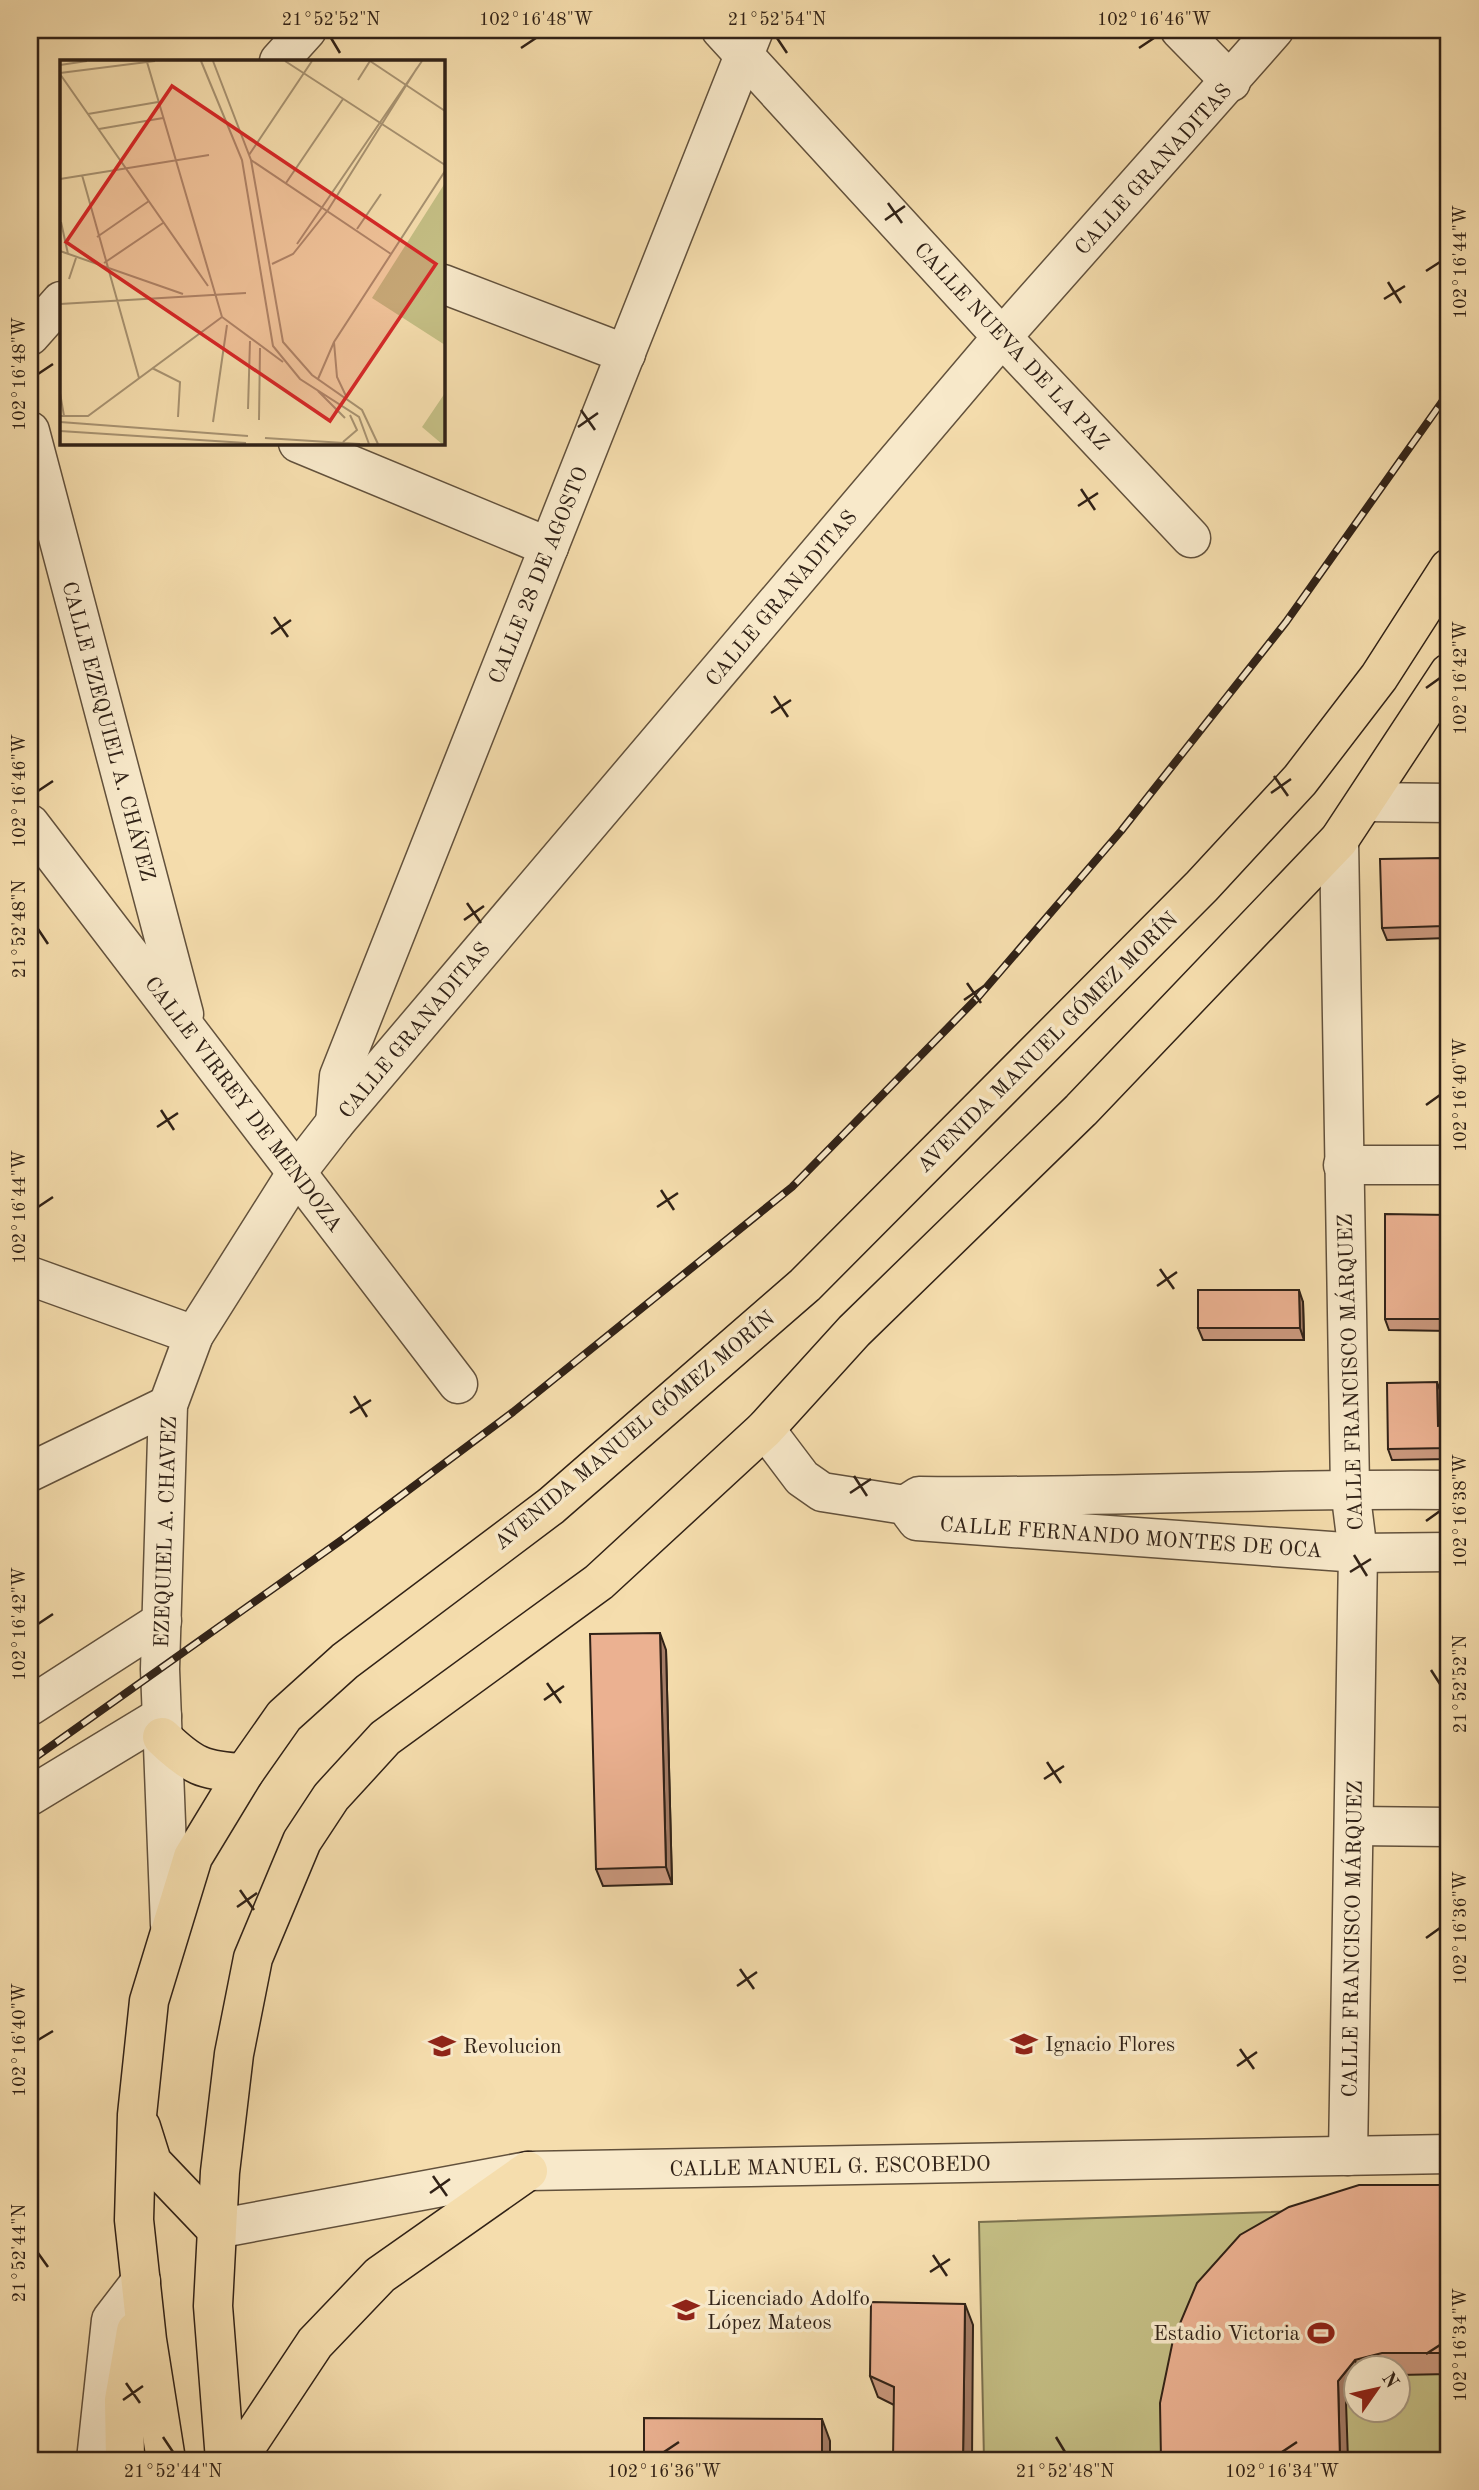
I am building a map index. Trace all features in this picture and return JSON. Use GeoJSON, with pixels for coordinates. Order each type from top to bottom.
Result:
{"type":"FeatureCollection","features":[{"type":"Feature","properties":{"kind":"main road","name":"AVENIDA MANUEL GÓMEZ MORÍN"},"geometry":{"type":"LineString","coordinates":[[166,2460],[134,2220],[137,2115],[149,2001],[193,1857],[244,1773],[284,1716],[345,1661],[551,1506],[805,1285],[1202,887],[1300,780],[1379,677],[1449,568]]}},
{"type":"Feature","properties":{"kind":"main road"},"geometry":{"type":"LineString","coordinates":[[225,2460],[213,2306],[216,2229],[234,2054],[253,1958],[302,1841],[331,1797],[385,1738],[599,1582],[765,1429],[854,1331],[1081,1110],[1339,840],[1367,802],[1449,673]]}},
{"type":"Feature","properties":{"kind":"main road"},"geometry":{"type":"LineString","coordinates":[[162,1726],[184,1759],[199,1768],[244,1773]]}},
{"type":"Feature","properties":{"kind":"main road"},"geometry":{"type":"LineString","coordinates":[[137,2115],[152,2162],[216,2229]]}},
{"type":"Feature","properties":{"kind":"main road"},"geometry":{"type":"LineString","coordinates":[[241,2460],[246,2447],[315,2343],[380,2275],[528,2171]]}},
{"type":"Feature","properties":{"kind":"main road"},"geometry":{"type":"LineString","coordinates":[[125,2460],[124,2400],[142,2291]]}},
{"type":"Feature","properties":{"kind":"street"},"geometry":{"type":"LineString","coordinates":[[279,60],[307,30]]}},
{"type":"Feature","properties":{"kind":"street"},"geometry":{"type":"LineString","coordinates":[[1180,30],[1231,82]]}},
{"type":"Feature","properties":{"kind":"street","name":"CALLE GRANADITAS"},"geometry":{"type":"LineString","coordinates":[[297,1172],[335,1123],[1002,337],[1231,82],[1274,30]]}},
{"type":"Feature","properties":{"kind":"street","name":"CALLE NUEVA DE LA PAZ"},"geometry":{"type":"LineString","coordinates":[[740,38],[1002,337],[1191,538]]}},
{"type":"Feature","properties":{"kind":"street","name":"CALLE 28 DE AGOSTO"},"geometry":{"type":"LineString","coordinates":[[335,1123],[338,1076],[626,354],[740,38]]}},
{"type":"Feature","properties":{"kind":"street"},"geometry":{"type":"LineString","coordinates":[[444,284],[626,354]]}},
{"type":"Feature","properties":{"kind":"street"},"geometry":{"type":"LineString","coordinates":[[41,337],[60,302]]}},
{"type":"Feature","properties":{"kind":"street","name":"CALLE EZEQUIEL A. CHÁVEZ"},"geometry":{"type":"LineString","coordinates":[[30,431],[189,1032]]}},
{"type":"Feature","properties":{"kind":"street"},"geometry":{"type":"LineString","coordinates":[[300,444],[549,547]]}},
{"type":"Feature","properties":{"kind":"street"},"geometry":{"type":"LineString","coordinates":[[1367,802],[1449,803]]}},
{"type":"Feature","properties":{"kind":"street","name":"CALLE VIRREY DE MENDOZA"},"geometry":{"type":"LineString","coordinates":[[30,824],[458,1384]]}},
{"type":"Feature","properties":{"kind":"street","name":"CALLE FRANCISCO MÁRQUEZ"},"geometry":{"type":"LineString","coordinates":[[1339,840],[1350,1489],[1358,1553],[1348,2156]]}},
{"type":"Feature","properties":{"kind":"street"},"geometry":{"type":"LineString","coordinates":[[1343,1165],[1449,1165]]}},
{"type":"Feature","properties":{"kind":"street","name":"EZEQUIEL A. CHAVEZ"},"geometry":{"type":"LineString","coordinates":[[170,1926],[162,1726],[162,1621],[169,1405],[194,1335],[297,1172]]}},
{"type":"Feature","properties":{"kind":"street"},"geometry":{"type":"LineString","coordinates":[[30,1276],[194,1335]]}},
{"type":"Feature","properties":{"kind":"street"},"geometry":{"type":"LineString","coordinates":[[30,1472],[169,1405]]}},
{"type":"Feature","properties":{"kind":"street","name":"CALLE FERNANDO MONTES DE OCA"},"geometry":{"type":"LineString","coordinates":[[765,1429],[802,1478],[822,1492],[905,1505],[919,1496],[1072,1498],[1350,1489],[1449,1490]]}},
{"type":"Feature","properties":{"kind":"street","name":"CALLE FERNANDO MONTES DE OCA"},"geometry":{"type":"LineString","coordinates":[[905,1505],[916,1521],[1358,1553],[1449,1552]]}},
{"type":"Feature","properties":{"kind":"street"},"geometry":{"type":"LineString","coordinates":[[30,1706],[162,1621]]}},
{"type":"Feature","properties":{"kind":"street"},"geometry":{"type":"LineString","coordinates":[[30,1796],[162,1726]]}},
{"type":"Feature","properties":{"kind":"street"},"geometry":{"type":"LineString","coordinates":[[1354,1826],[1449,1827]]}},
{"type":"Feature","properties":{"kind":"street","name":"CALLE MANUEL G. ESCOBEDO"},"geometry":{"type":"LineString","coordinates":[[216,2229],[528,2171],[1449,2154]]}},
{"type":"Feature","properties":{"kind":"street"},"geometry":{"type":"LineString","coordinates":[[96,2460],[111,2320],[142,2291]]}},
{"type":"Feature","properties":{"kind":"shaded area","name":"Estadio Victoria"},"geometry":{"type":"Polygon","coordinates":[[[1449,2206],[1449,2460],[984,2460],[979,2222],[1449,2206]]]}},
{"type":"Feature","properties":{"kind":"building"},"geometry":{"type":"Polygon","coordinates":[[[1442,858],[1444,926],[1382,928],[1380,859],[1442,858]]]}},
{"type":"Feature","properties":{"kind":"building"},"geometry":{"type":"Polygon","coordinates":[[[1385,1214],[1449,1215],[1449,1319],[1385,1319],[1385,1214]]]}},
{"type":"Feature","properties":{"kind":"building"},"geometry":{"type":"Polygon","coordinates":[[[1198,1290],[1299,1290],[1300,1328],[1198,1328],[1198,1290]]]}},
{"type":"Feature","properties":{"kind":"building"},"geometry":{"type":"Polygon","coordinates":[[[1437,1382],[1438,1426],[1449,1425],[1449,1448],[1388,1449],[1387,1383],[1437,1382]]]}},
{"type":"Feature","properties":{"kind":"building"},"geometry":{"type":"Polygon","coordinates":[[[660,1633],[666,1867],[596,1869],[590,1634],[660,1633]]]}},
{"type":"Feature","properties":{"kind":"building","name":"Estadio Victoria"},"geometry":{"type":"Polygon","coordinates":[[[1359,2185],[1449,2185],[1449,2353],[1342,2354],[1342,2376],[1338,2381],[1340,2460],[1161,2460],[1160,2403],[1173,2340],[1197,2283],[1240,2235],[1289,2207],[1359,2185]]]}},
{"type":"Feature","properties":{"kind":"building"},"geometry":{"type":"Polygon","coordinates":[[[871,2302],[965,2304],[963,2460],[893,2460],[894,2387],[870,2376],[871,2302]]]}},
{"type":"Feature","properties":{"kind":"building"},"geometry":{"type":"Polygon","coordinates":[[[644,2418],[822,2419],[822,2460],[644,2460],[644,2418]]]}},
{"type":"Feature","properties":{"kind":"railway"},"geometry":{"type":"LineString","coordinates":[[30,1761],[343,1539],[513,1412],[792,1187],[979,996],[1121,831],[1286,622],[1449,392]]}},
{"type":"Feature","properties":{"kind":"place","name":"Ignacio Flores"},"geometry":{"type":"Point","coordinates":[1024,2044]}},
{"type":"Feature","properties":{"kind":"place","name":"Revolucion"},"geometry":{"type":"Point","coordinates":[442,2046]}},
{"type":"Feature","properties":{"kind":"place","name":"Licenciado Adolfo López Mateos"},"geometry":{"type":"Point","coordinates":[686,2310]}},
{"type":"Feature","properties":{"kind":"place","name":"Estadio Victoria"},"geometry":{"type":"Point","coordinates":[1321,2333]}}]}
